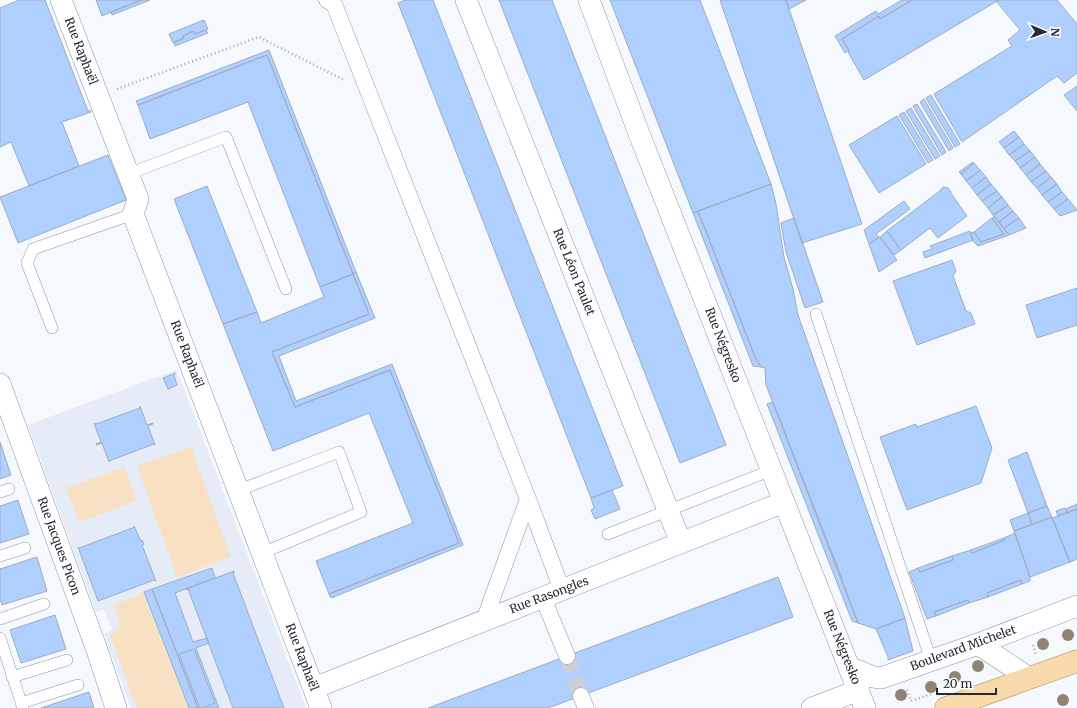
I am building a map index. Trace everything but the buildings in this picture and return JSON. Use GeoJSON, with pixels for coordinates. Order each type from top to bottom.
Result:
{"type":"FeatureCollection","features":[{"type":"Feature","properties":{"kind":"main road"},"geometry":{"type":"LineString","coordinates":[[946,708],[1077,661]]}},
{"type":"Feature","properties":{"kind":"street","name":"Rue Raphaël"},"geometry":{"type":"LineString","coordinates":[[61,0],[138,199],[133,214],[321,708]]}},
{"type":"Feature","properties":{"kind":"street"},"geometry":{"type":"LineString","coordinates":[[327,0],[334,4],[528,499],[553,594],[567,656]]}},
{"type":"Feature","properties":{"kind":"street","name":"Rue Léon Paulet"},"geometry":{"type":"LineString","coordinates":[[466,0],[682,543]]}},
{"type":"Feature","properties":{"kind":"street","name":"Rue Négresko"},"geometry":{"type":"LineString","coordinates":[[589,0],[641,138],[862,699]]}},
{"type":"Feature","properties":{"kind":"street","name":"Rue Jacques Picon"},"geometry":{"type":"LineString","coordinates":[[0,384],[98,653],[116,708]]}},
{"type":"Feature","properties":{"kind":"street"},"geometry":{"type":"LineString","coordinates":[[484,621],[528,499]]}},
{"type":"Feature","properties":{"kind":"street","name":"Rue Rasongles"},"geometry":{"type":"LineString","coordinates":[[314,688],[784,502]]}},
{"type":"Feature","properties":{"kind":"street","name":"Boulevard Michelet"},"geometry":{"type":"LineString","coordinates":[[849,667],[873,677],[881,678],[978,644],[1077,606]]}},
{"type":"Feature","properties":{"kind":"street"},"geometry":{"type":"LineString","coordinates":[[978,644],[1029,678]]}},
{"type":"Feature","properties":{"kind":"street"},"geometry":{"type":"LineString","coordinates":[[812,708],[862,699]]}},
{"type":"Feature","properties":{"kind":"lane"},"geometry":{"type":"LineString","coordinates":[[128,174],[226,137],[286,289]]}},
{"type":"Feature","properties":{"kind":"lane"},"geometry":{"type":"LineString","coordinates":[[52,328],[27,263],[33,249],[133,214]]}},
{"type":"Feature","properties":{"kind":"lane"},"geometry":{"type":"LineString","coordinates":[[816,314],[931,660]]}},
{"type":"Feature","properties":{"kind":"lane"},"geometry":{"type":"LineString","coordinates":[[239,490],[339,452],[359,504],[361,512],[262,553]]}},
{"type":"Feature","properties":{"kind":"lane"},"geometry":{"type":"LineString","coordinates":[[608,534],[772,470]]}},
{"type":"Feature","properties":{"kind":"lane"},"geometry":{"type":"LineString","coordinates":[[0,556],[25,548]]}},
{"type":"Feature","properties":{"kind":"lane"},"geometry":{"type":"LineString","coordinates":[[0,619],[44,604]]}},
{"type":"Feature","properties":{"kind":"lane"},"geometry":{"type":"LineString","coordinates":[[0,638],[22,705],[78,685]]}},
{"type":"Feature","properties":{"kind":"lane"},"geometry":{"type":"LineString","coordinates":[[12,677],[67,660]]}},
{"type":"Feature","properties":{"kind":"path"},"geometry":{"type":"LineString","coordinates":[[112,90],[259,37],[369,92]]}},
{"type":"Feature","properties":{"kind":"shaded area"},"geometry":{"type":"Polygon","coordinates":[[[176,370],[306,708],[131,708],[104,634],[112,630],[104,609],[96,612],[28,425],[176,370]]]}},
{"type":"Feature","properties":{"kind":"shaded area"},"geometry":{"type":"Polygon","coordinates":[[[191,447],[231,557],[177,577],[137,466],[191,447]]]}},
{"type":"Feature","properties":{"kind":"shaded area"},"geometry":{"type":"Polygon","coordinates":[[[125,467],[137,501],[79,522],[66,488],[125,467]]]}},
{"type":"Feature","properties":{"kind":"shaded area"},"geometry":{"type":"Polygon","coordinates":[[[143,593],[188,708],[137,708],[110,635],[120,624],[113,605],[143,593]]]}},
{"type":"Feature","properties":{"kind":"tunnel"},"geometry":{"type":"LineString","coordinates":[[567,656],[581,696]]}}]}
